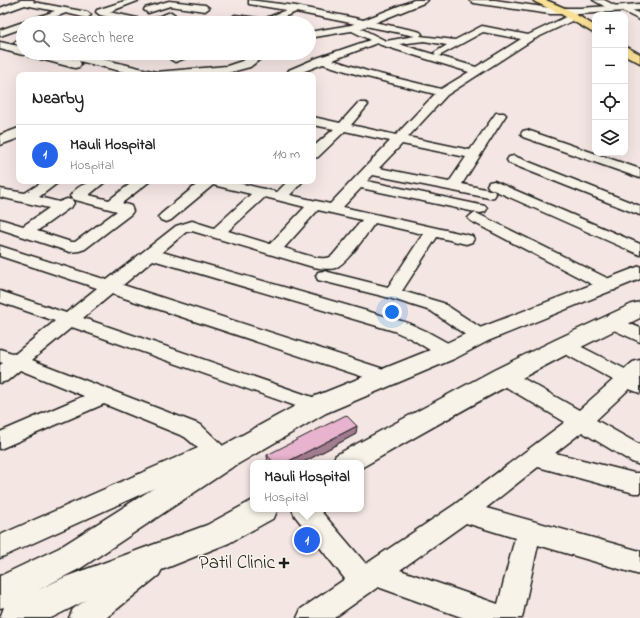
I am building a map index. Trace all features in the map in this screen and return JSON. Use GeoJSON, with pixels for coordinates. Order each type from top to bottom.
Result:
{"type":"FeatureCollection","features":[{"type":"Feature","properties":{"kind":"main road"},"geometry":{"type":"LineString","coordinates":[[538,0],[592,20]]}},
{"type":"Feature","properties":{"kind":"main road"},"geometry":{"type":"LineString","coordinates":[[554,0],[592,29]]}},
{"type":"Feature","properties":{"kind":"main road"},"geometry":{"type":"LineString","coordinates":[[628,42],[640,49]]}},
{"type":"Feature","properties":{"kind":"main road"},"geometry":{"type":"LineString","coordinates":[[628,52],[640,59]]}},
{"type":"Feature","properties":{"kind":"street"},"geometry":{"type":"LineString","coordinates":[[316,34],[360,25],[423,0]]}},
{"type":"Feature","properties":{"kind":"street"},"geometry":{"type":"LineString","coordinates":[[474,0],[572,13],[622,6],[640,17]]}},
{"type":"Feature","properties":{"kind":"street"},"geometry":{"type":"LineString","coordinates":[[597,0],[622,6],[640,7]]}},
{"type":"Feature","properties":{"kind":"street"},"geometry":{"type":"LineString","coordinates":[[0,11],[26,1],[70,12]]}},
{"type":"Feature","properties":{"kind":"street"},"geometry":{"type":"LineString","coordinates":[[117,16],[100,12],[126,2],[148,10],[157,11]]}},
{"type":"Feature","properties":{"kind":"street"},"geometry":{"type":"LineString","coordinates":[[252,2],[296,9],[360,25],[412,32],[427,38],[455,43]]}},
{"type":"Feature","properties":{"kind":"street"},"geometry":{"type":"LineString","coordinates":[[148,10],[169,3],[205,8]]}},
{"type":"Feature","properties":{"kind":"street"},"geometry":{"type":"LineString","coordinates":[[278,16],[296,9]]}},
{"type":"Feature","properties":{"kind":"street"},"geometry":{"type":"LineString","coordinates":[[56,16],[70,12],[92,10]]}},
{"type":"Feature","properties":{"kind":"street"},"geometry":{"type":"LineString","coordinates":[[333,209],[443,93],[529,38],[572,13]]}},
{"type":"Feature","properties":{"kind":"street"},"geometry":{"type":"LineString","coordinates":[[360,25],[380,42],[477,71]]}},
{"type":"Feature","properties":{"kind":"street"},"geometry":{"type":"LineString","coordinates":[[0,33],[16,27]]}},
{"type":"Feature","properties":{"kind":"street"},"geometry":{"type":"LineString","coordinates":[[439,52],[482,29],[529,38]]}},
{"type":"Feature","properties":{"kind":"street"},"geometry":{"type":"LineString","coordinates":[[293,72],[321,60],[380,42],[427,38]]}},
{"type":"Feature","properties":{"kind":"street"},"geometry":{"type":"LineString","coordinates":[[0,39],[16,43]]}},
{"type":"Feature","properties":{"kind":"street"},"geometry":{"type":"LineString","coordinates":[[0,45],[16,45]]}},
{"type":"Feature","properties":{"kind":"street"},"geometry":{"type":"LineString","coordinates":[[61,60],[109,72]]}},
{"type":"Feature","properties":{"kind":"street"},"geometry":{"type":"LineString","coordinates":[[99,60],[142,72]]}},
{"type":"Feature","properties":{"kind":"street"},"geometry":{"type":"LineString","coordinates":[[208,72],[234,69],[252,60]]}},
{"type":"Feature","properties":{"kind":"street"},"geometry":{"type":"LineString","coordinates":[[321,60],[373,76],[443,93]]}},
{"type":"Feature","properties":{"kind":"street"},"geometry":{"type":"LineString","coordinates":[[316,157],[362,105]]}},
{"type":"Feature","properties":{"kind":"street"},"geometry":{"type":"LineString","coordinates":[[453,187],[500,115]]}},
{"type":"Feature","properties":{"kind":"street"},"geometry":{"type":"LineString","coordinates":[[316,122],[474,155]]}},
{"type":"Feature","properties":{"kind":"street"},"geometry":{"type":"LineString","coordinates":[[0,132],[16,126]]}},
{"type":"Feature","properties":{"kind":"street"},"geometry":{"type":"LineString","coordinates":[[0,140],[16,134]]}},
{"type":"Feature","properties":{"kind":"street"},"geometry":{"type":"LineString","coordinates":[[527,134],[640,174]]}},
{"type":"Feature","properties":{"kind":"street"},"geometry":{"type":"LineString","coordinates":[[514,160],[640,210]]}},
{"type":"Feature","properties":{"kind":"street"},"geometry":{"type":"LineString","coordinates":[[370,170],[453,187],[491,190],[640,250]]}},
{"type":"Feature","properties":{"kind":"street"},"geometry":{"type":"LineString","coordinates":[[358,183],[478,214],[610,286]]}},
{"type":"Feature","properties":{"kind":"street"},"geometry":{"type":"LineString","coordinates":[[27,198],[48,184]]}},
{"type":"Feature","properties":{"kind":"street"},"geometry":{"type":"LineString","coordinates":[[25,232],[94,184]]}},
{"type":"Feature","properties":{"kind":"street"},"geometry":{"type":"LineString","coordinates":[[115,202],[139,184]]}},
{"type":"Feature","properties":{"kind":"street"},"geometry":{"type":"LineString","coordinates":[[166,217],[207,184]]}},
{"type":"Feature","properties":{"kind":"street"},"geometry":{"type":"LineString","coordinates":[[237,184],[261,193],[466,239]]}},
{"type":"Feature","properties":{"kind":"street"},"geometry":{"type":"LineString","coordinates":[[280,197],[293,184]]}},
{"type":"Feature","properties":{"kind":"street"},"geometry":{"type":"LineString","coordinates":[[0,193],[61,207]]}},
{"type":"Feature","properties":{"kind":"street"},"geometry":{"type":"LineString","coordinates":[[216,233],[261,193]]}},
{"type":"Feature","properties":{"kind":"street"},"geometry":{"type":"LineString","coordinates":[[0,224],[70,246],[79,246],[126,211],[126,209],[123,208],[77,196]]}},
{"type":"Feature","properties":{"kind":"street"},"geometry":{"type":"LineString","coordinates":[[273,250],[314,205]]}},
{"type":"Feature","properties":{"kind":"street"},"geometry":{"type":"LineString","coordinates":[[0,376],[8,359],[69,320],[186,226],[192,226],[319,263],[331,264],[338,259],[371,218]]}},
{"type":"Feature","properties":{"kind":"street"},"geometry":{"type":"LineString","coordinates":[[392,293],[433,231]]}},
{"type":"Feature","properties":{"kind":"street"},"geometry":{"type":"LineString","coordinates":[[0,252],[386,377]]}},
{"type":"Feature","properties":{"kind":"street"},"geometry":{"type":"LineString","coordinates":[[150,254],[401,327],[448,352]]}},
{"type":"Feature","properties":{"kind":"street"},"geometry":{"type":"LineString","coordinates":[[0,547],[217,456],[317,406],[448,352],[480,336],[610,286],[640,272]]}},
{"type":"Feature","properties":{"kind":"street"},"geometry":{"type":"LineString","coordinates":[[324,276],[392,293],[437,307],[480,336]]}},
{"type":"Feature","properties":{"kind":"street"},"geometry":{"type":"LineString","coordinates":[[0,296],[317,406]]}},
{"type":"Feature","properties":{"kind":"street"},"geometry":{"type":"LineString","coordinates":[[351,460],[502,376],[563,345],[640,309]]}},
{"type":"Feature","properties":{"kind":"street"},"geometry":{"type":"LineString","coordinates":[[612,322],[640,336]]}},
{"type":"Feature","properties":{"kind":"street"},"geometry":{"type":"LineString","coordinates":[[311,618],[463,512],[636,378],[563,345]]}},
{"type":"Feature","properties":{"kind":"street"},"geometry":{"type":"LineString","coordinates":[[8,359],[192,431],[217,456]]}},
{"type":"Feature","properties":{"kind":"street"},"geometry":{"type":"LineString","coordinates":[[502,376],[640,456]]}},
{"type":"Feature","properties":{"kind":"street"},"geometry":{"type":"LineString","coordinates":[[0,441],[104,396]]}},
{"type":"Feature","properties":{"kind":"street"},"geometry":{"type":"LineString","coordinates":[[0,593],[77,588],[217,456]]}},
{"type":"Feature","properties":{"kind":"street"},"geometry":{"type":"LineString","coordinates":[[535,457],[640,484]]}},
{"type":"Feature","properties":{"kind":"street"},"geometry":{"type":"LineString","coordinates":[[16,618],[77,588],[218,534],[258,512]]}},
{"type":"Feature","properties":{"kind":"street"},"geometry":{"type":"LineString","coordinates":[[307,512],[368,577],[500,618]]}},
{"type":"Feature","properties":{"kind":"street"},"geometry":{"type":"LineString","coordinates":[[463,512],[640,563]]}},
{"type":"Feature","properties":{"kind":"street"},"geometry":{"type":"LineString","coordinates":[[508,618],[529,531]]}},
{"type":"Feature","properties":{"kind":"building"},"geometry":{"type":"Polygon","coordinates":[[[346,415],[357,426],[291,460],[271,460],[267,455],[346,415]]]}},
{"type":"Feature","properties":{"kind":"place","name":"Mauli Hospital"},"geometry":{"type":"Point","coordinates":[307,540]}},
{"type":"Feature","properties":{"kind":"place","name":"Patil Clinic"},"geometry":{"type":"Point","coordinates":[284,563]}}]}
